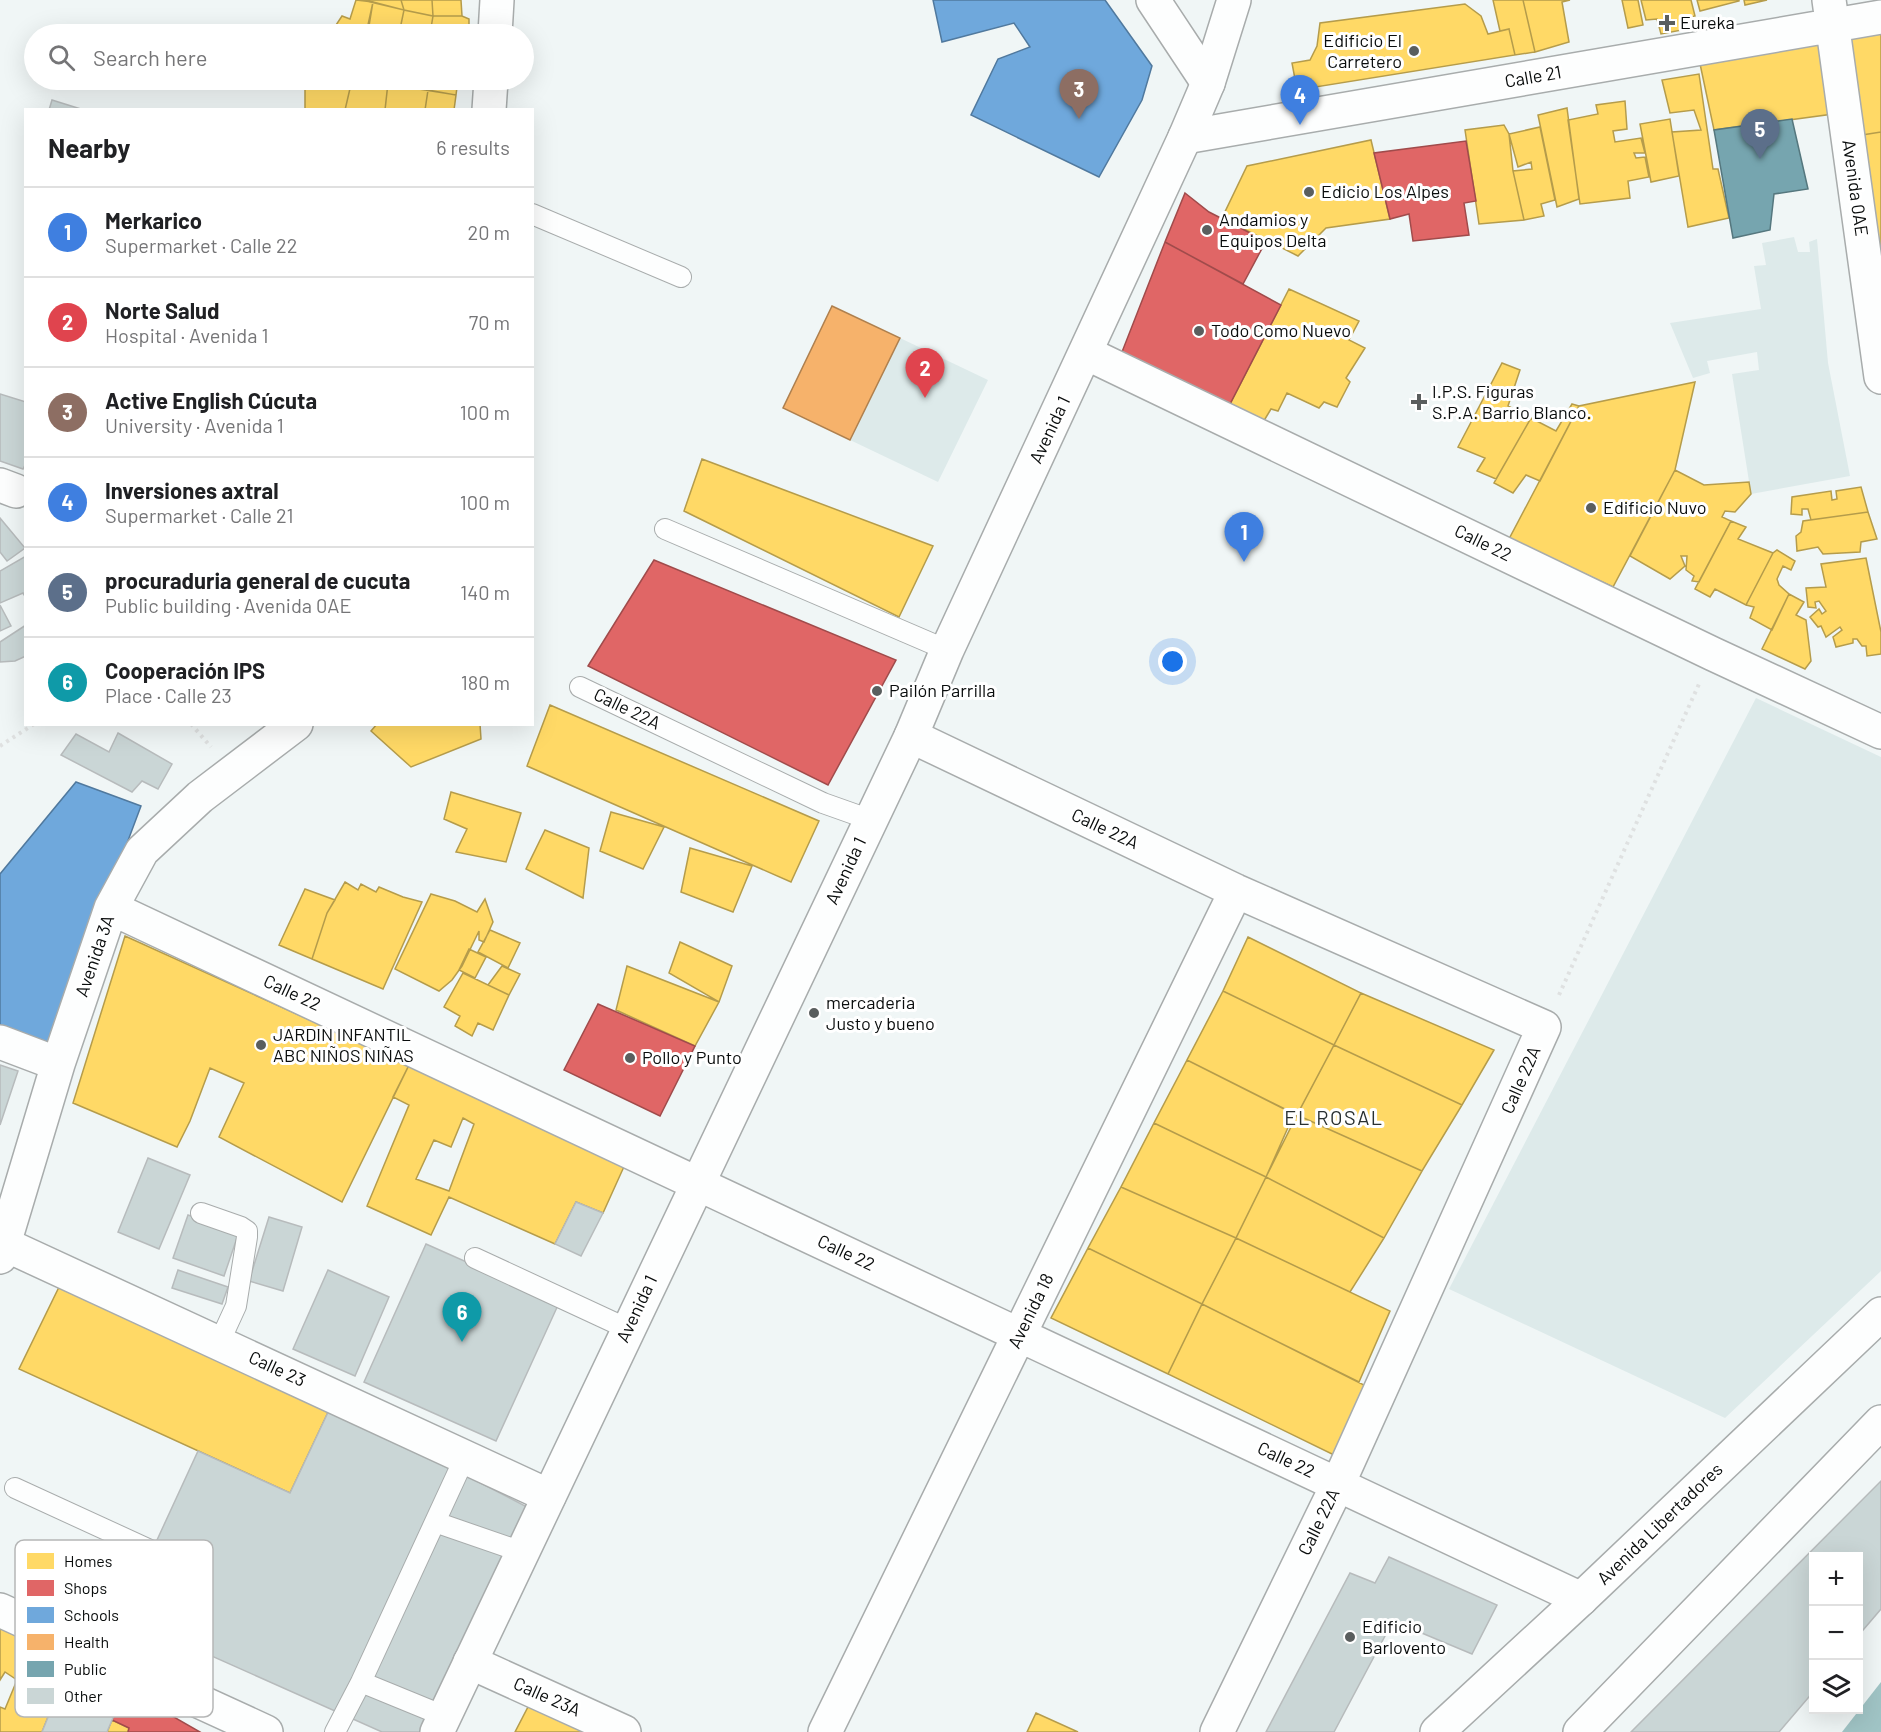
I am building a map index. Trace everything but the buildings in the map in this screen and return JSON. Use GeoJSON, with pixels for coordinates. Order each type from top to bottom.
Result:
{"type":"FeatureCollection","features":[{"type":"Feature","properties":{"kind":"street"},"geometry":{"type":"LineString","coordinates":[[496,24],[497,0]]}},
{"type":"Feature","properties":{"kind":"street"},"geometry":{"type":"LineString","coordinates":[[1153,0],[1208,83]]}},
{"type":"Feature","properties":{"kind":"street","name":"Avenida 1"},"geometry":{"type":"LineString","coordinates":[[440,1724],[910,736],[947,650],[1185,137],[1208,83],[1234,0]]}},
{"type":"Feature","properties":{"kind":"street","name":"Calle 21"},"geometry":{"type":"LineString","coordinates":[[1185,137],[1831,12],[1881,17]]}},
{"type":"Feature","properties":{"kind":"street","name":"Avenida 0AE"},"geometry":{"type":"LineString","coordinates":[[1831,12],[1881,377]]}},
{"type":"Feature","properties":{"kind":"street"},"geometry":{"type":"LineString","coordinates":[[489,108],[490,90]]}},
{"type":"Feature","properties":{"kind":"street","name":"Calle 22"},"geometry":{"type":"LineString","coordinates":[[1086,353],[1713,654],[1881,732]]}},
{"type":"Feature","properties":{"kind":"street","name":"Avenida 3A"},"geometry":{"type":"LineString","coordinates":[[2,1250],[58,1064],[111,908],[142,851],[200,797],[293,726]]}},
{"type":"Feature","properties":{"kind":"street","name":"Calle 22A"},"geometry":{"type":"LineString","coordinates":[[910,736],[1236,891],[1544,1027],[1338,1485],[1216,1732]]}},
{"type":"Feature","properties":{"kind":"street","name":"Avenida 18"},"geometry":{"type":"LineString","coordinates":[[825,1732],[1236,891]]}},
{"type":"Feature","properties":{"kind":"street","name":"Calle 22"},"geometry":{"type":"LineString","coordinates":[[111,908],[1581,1599]]}},
{"type":"Feature","properties":{"kind":"street"},"geometry":{"type":"LineString","coordinates":[[0,1042],[58,1064]]}},
{"type":"Feature","properties":{"kind":"street","name":"Calle 23"},"geometry":{"type":"LineString","coordinates":[[2,1250],[219,1343],[549,1496]]}},
{"type":"Feature","properties":{"kind":"street","name":"Avenida Libertadores"},"geometry":{"type":"LineString","coordinates":[[1437,1732],[1581,1599],[1881,1314]]}},
{"type":"Feature","properties":{"kind":"street"},"geometry":{"type":"LineString","coordinates":[[1580,1732],[1881,1422]]}},
{"type":"Feature","properties":{"kind":"street"},"geometry":{"type":"LineString","coordinates":[[0,1611],[15,1618]]}},
{"type":"Feature","properties":{"kind":"street","name":"Calle 23A"},"geometry":{"type":"LineString","coordinates":[[470,1662],[624,1732]]}},
{"type":"Feature","properties":{"kind":"street"},"geometry":{"type":"LineString","coordinates":[[213,1708],[266,1732]]}},
{"type":"Feature","properties":{"kind":"lane"},"geometry":{"type":"LineString","coordinates":[[534,215],[681,277]]}},
{"type":"Feature","properties":{"kind":"lane"},"geometry":{"type":"LineString","coordinates":[[665,529],[947,650]]}},
{"type":"Feature","properties":{"kind":"lane","name":"Calle 22A"},"geometry":{"type":"LineString","coordinates":[[580,687],[823,803],[871,820]]}},
{"type":"Feature","properties":{"kind":"lane"},"geometry":{"type":"LineString","coordinates":[[201,1213],[242,1227],[247,1231],[236,1305],[219,1343]]}},
{"type":"Feature","properties":{"kind":"lane"},"geometry":{"type":"LineString","coordinates":[[475,1258],[628,1329]]}},
{"type":"Feature","properties":{"kind":"lane"},"geometry":{"type":"LineString","coordinates":[[335,1732],[361,1682],[465,1457]]}},
{"type":"Feature","properties":{"kind":"lane"},"geometry":{"type":"LineString","coordinates":[[15,1488],[128,1540]]}},
{"type":"Feature","properties":{"kind":"lane"},"geometry":{"type":"LineString","coordinates":[[435,1522],[522,1552]]}},
{"type":"Feature","properties":{"kind":"lane"},"geometry":{"type":"LineString","coordinates":[[361,1682],[440,1724]]}},
{"type":"Feature","properties":{"kind":"path"},"geometry":{"type":"LineString","coordinates":[[1544,1027],[1713,654]]}},
{"type":"Feature","properties":{"kind":"path"},"geometry":{"type":"LineString","coordinates":[[0,746],[31,726]]}},
{"type":"Feature","properties":{"kind":"shaded area"},"geometry":{"type":"Polygon","coordinates":[[[1794,237],[1798,252],[1810,252],[1809,242],[1817,239],[1828,363],[1850,476],[1751,494],[1732,374],[1759,370],[1757,352],[1707,361],[1710,373],[1693,378],[1670,323],[1761,309],[1754,266],[1766,265],[1762,243],[1794,237]]]}},
{"type":"Feature","properties":{"kind":"shaded area"},"geometry":{"type":"Polygon","coordinates":[[[900,338],[988,380],[938,482],[850,440],[900,338]]]}},
{"type":"Feature","properties":{"kind":"shaded area"},"geometry":{"type":"Polygon","coordinates":[[[1756,698],[1881,757],[1881,1271],[1725,1418],[1449,1289],[1756,698]]]}},
{"type":"Feature","properties":{"kind":"water"},"geometry":{"type":"Polygon","coordinates":[[[1881,1682],[1881,1732],[1842,1732],[1856,1714],[1863,1714],[1863,1705],[1881,1682]]]}},
{"type":"Feature","properties":{"kind":"place","name":"Eureka"},"geometry":{"type":"Point","coordinates":[1667,23]}},
{"type":"Feature","properties":{"kind":"place","name":"Edificio El Carretero"},"geometry":{"type":"Point","coordinates":[1414,51]}},
{"type":"Feature","properties":{"kind":"place","name":"Active English Cúcuta"},"geometry":{"type":"Point","coordinates":[1079,119]}},
{"type":"Feature","properties":{"kind":"place","name":"Inversiones axtral"},"geometry":{"type":"Point","coordinates":[1300,125]}},
{"type":"Feature","properties":{"kind":"place","name":"procuraduria general de cucuta"},"geometry":{"type":"Point","coordinates":[1760,159]}},
{"type":"Feature","properties":{"kind":"place","name":"Edicio Los Alpes"},"geometry":{"type":"Point","coordinates":[1309,192]}},
{"type":"Feature","properties":{"kind":"place","name":"Andamios y Equipos Delta"},"geometry":{"type":"Point","coordinates":[1207,230]}},
{"type":"Feature","properties":{"kind":"place","name":"Todo Como Nuevo"},"geometry":{"type":"Point","coordinates":[1199,331]}},
{"type":"Feature","properties":{"kind":"place","name":"Norte Salud"},"geometry":{"type":"Point","coordinates":[925,398]}},
{"type":"Feature","properties":{"kind":"place","name":"I.P.S. Figuras S.P.A. Barrio Blanco."},"geometry":{"type":"Point","coordinates":[1419,402]}},
{"type":"Feature","properties":{"kind":"place","name":"Edificio Nuvo"},"geometry":{"type":"Point","coordinates":[1591,508]}},
{"type":"Feature","properties":{"kind":"place","name":"Merkarico"},"geometry":{"type":"Point","coordinates":[1244,562]}},
{"type":"Feature","properties":{"kind":"place","name":"Pailón Parrilla"},"geometry":{"type":"Point","coordinates":[877,691]}},
{"type":"Feature","properties":{"kind":"place","name":"mercaderia Justo y bueno"},"geometry":{"type":"Point","coordinates":[814,1013]}},
{"type":"Feature","properties":{"kind":"place","name":"JARDIN INFANTIL ABC NIÑOS NIÑAS"},"geometry":{"type":"Point","coordinates":[261,1045]}},
{"type":"Feature","properties":{"kind":"place","name":"Pollo y Punto"},"geometry":{"type":"Point","coordinates":[630,1058]}},
{"type":"Feature","properties":{"kind":"place","name":"Cooperación IPS"},"geometry":{"type":"Point","coordinates":[462,1342]}},
{"type":"Feature","properties":{"kind":"place","name":"Edificio Barlovento"},"geometry":{"type":"Point","coordinates":[1350,1637]}},
{"type":"Feature","properties":{"kind":"district","name":"EL ROSAL"},"geometry":{"type":"Point","coordinates":[1334,1118]}}]}
